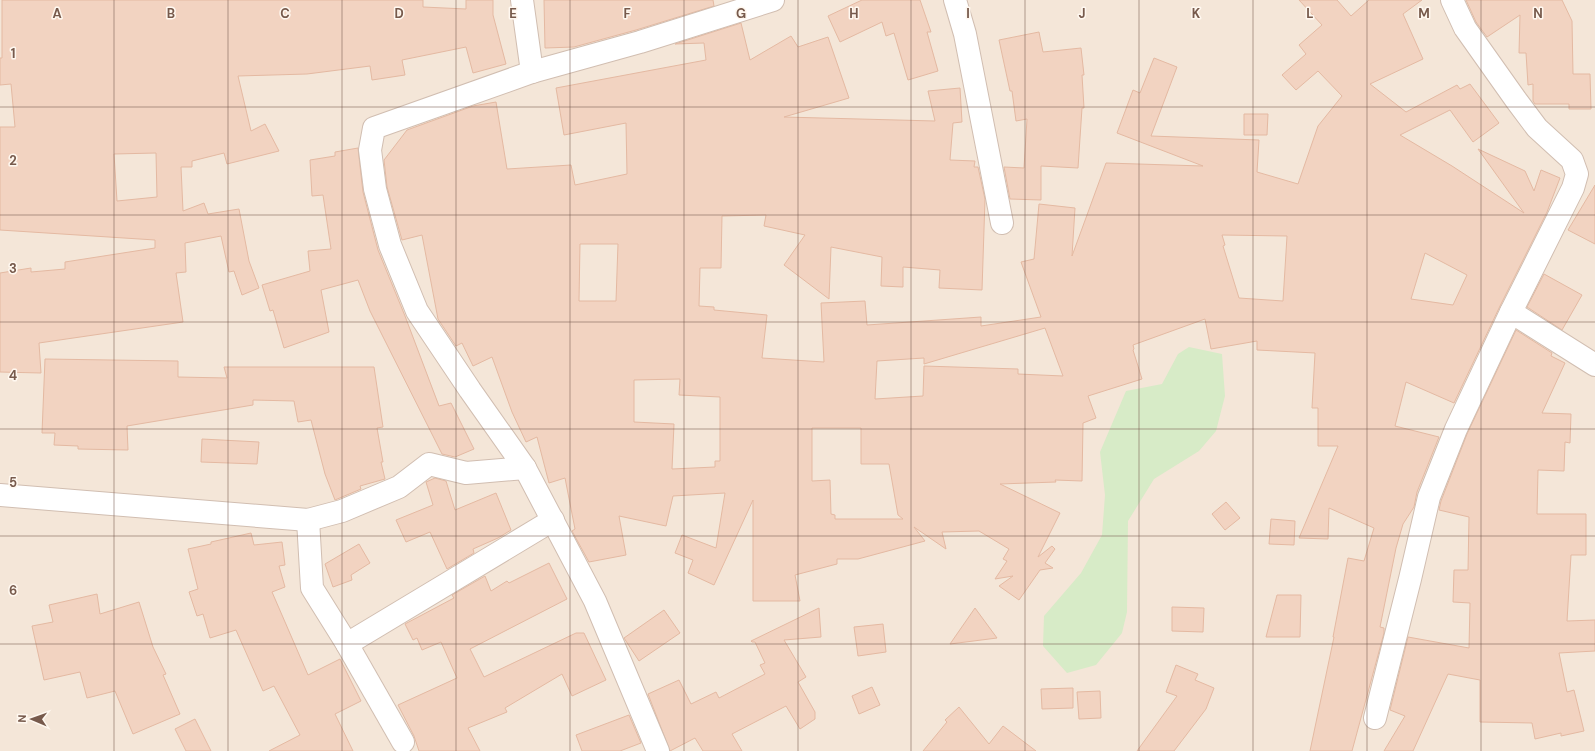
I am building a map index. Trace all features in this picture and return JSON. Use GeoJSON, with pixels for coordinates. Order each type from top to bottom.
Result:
{"type":"FeatureCollection","features":[{"type":"Feature","properties":{"kind":"street"},"geometry":{"type":"LineString","coordinates":[[522,0],[532,72]]}},
{"type":"Feature","properties":{"kind":"street"},"geometry":{"type":"LineString","coordinates":[[658,751],[595,601],[525,468],[470,390],[418,311],[390,245],[375,189],[370,150],[374,128],[532,72],[640,42],[773,0]]}},
{"type":"Feature","properties":{"kind":"street"},"geometry":{"type":"LineString","coordinates":[[955,0],[965,34],[1002,223]]}},
{"type":"Feature","properties":{"kind":"street"},"geometry":{"type":"LineString","coordinates":[[1375,718],[1429,497],[1456,429],[1511,312],[1573,188],[1577,174],[1572,160],[1538,128],[1492,67],[1465,28],[1452,0]]}},
{"type":"Feature","properties":{"kind":"street"},"geometry":{"type":"LineString","coordinates":[[1511,312],[1595,365]]}},
{"type":"Feature","properties":{"kind":"street"},"geometry":{"type":"LineString","coordinates":[[0,495],[308,520],[342,511],[399,487],[429,464],[466,473],[525,468]]}},
{"type":"Feature","properties":{"kind":"street"},"geometry":{"type":"LineString","coordinates":[[308,520],[312,588],[347,644],[403,742]]}},
{"type":"Feature","properties":{"kind":"street"},"geometry":{"type":"LineString","coordinates":[[347,644],[553,520]]}},
{"type":"Feature","properties":{"kind":"shaded area"},"geometry":{"type":"Polygon","coordinates":[[[0,0],[1595,0],[1595,751],[0,751],[0,0]]]}},
{"type":"Feature","properties":{"kind":"green space"},"geometry":{"type":"Polygon","coordinates":[[[1189,347],[1222,354],[1225,396],[1216,431],[1199,451],[1154,479],[1128,521],[1127,612],[1122,633],[1096,665],[1067,673],[1043,646],[1044,616],[1081,573],[1102,535],[1105,495],[1100,452],[1126,391],[1162,384],[1178,354],[1189,347]]]}},
{"type":"Feature","properties":{"kind":"building"},"geometry":{"type":"Polygon","coordinates":[[[2,0],[423,0],[423,7],[466,9],[466,0],[493,0],[493,15],[506,64],[473,73],[466,47],[402,60],[405,75],[372,80],[370,66],[307,74],[238,76],[251,131],[265,124],[279,151],[227,164],[224,153],[192,161],[192,167],[181,167],[183,211],[204,203],[208,214],[239,209],[249,261],[259,288],[242,295],[234,271],[229,272],[221,236],[185,243],[186,272],[176,273],[183,322],[39,343],[41,373],[0,372],[0,273],[31,268],[31,272],[65,269],[65,262],[155,248],[155,240],[0,230],[0,127],[15,127],[11,84],[0,85],[0,58],[2,58],[2,0]],[[156,153],[114,154],[117,201],[157,197],[156,153]]]}},
{"type":"Feature","properties":{"kind":"building"},"geometry":{"type":"Polygon","coordinates":[[[544,0],[713,0],[714,6],[574,47],[545,48],[544,0]]]}},
{"type":"Feature","properties":{"kind":"building"},"geometry":{"type":"Polygon","coordinates":[[[862,0],[920,0],[931,32],[927,32],[938,71],[908,80],[894,33],[886,36],[882,22],[840,42],[828,16],[862,0]]]}},
{"type":"Feature","properties":{"kind":"building"},"geometry":{"type":"Polygon","coordinates":[[[1299,0],[1337,0],[1351,16],[1369,0],[1422,0],[1403,14],[1423,59],[1370,84],[1406,112],[1457,85],[1460,89],[1470,84],[1499,123],[1473,142],[1450,110],[1400,135],[1452,166],[1524,213],[1478,149],[1525,171],[1534,191],[1541,170],[1560,178],[1547,212],[1454,403],[1406,382],[1395,426],[1439,437],[1417,492],[1414,507],[1403,524],[1396,548],[1380,627],[1384,628],[1384,633],[1352,751],[1310,751],[1334,637],[1348,558],[1364,561],[1374,528],[1329,508],[1328,539],[1299,538],[1338,446],[1318,446],[1318,408],[1312,408],[1315,353],[1257,350],[1257,341],[1211,349],[1205,319],[1133,345],[1133,350],[1142,379],[1088,396],[1096,418],[1083,423],[1082,481],[1055,480],[1056,482],[1000,484],[1060,513],[1038,557],[1052,546],[1055,549],[1045,563],[1053,568],[1040,570],[1019,600],[999,586],[1013,576],[995,579],[1007,561],[1003,559],[1009,549],[979,531],[942,532],[946,549],[914,527],[925,541],[858,559],[837,559],[837,564],[795,575],[800,601],[753,601],[753,500],[714,585],[688,573],[693,560],[675,553],[682,535],[716,548],[725,493],[673,496],[666,526],[619,516],[626,555],[589,562],[572,531],[575,529],[565,478],[549,483],[537,437],[526,442],[512,412],[492,357],[473,366],[462,343],[456,346],[438,319],[422,235],[402,240],[387,187],[384,160],[407,130],[473,106],[496,102],[507,169],[571,165],[575,185],[627,174],[626,123],[564,135],[556,88],[706,60],[704,43],[675,44],[741,23],[750,60],[791,36],[798,47],[828,37],[849,98],[784,117],[935,121],[928,91],[960,88],[962,122],[953,123],[950,160],[975,161],[974,167],[978,167],[985,199],[982,290],[939,288],[940,270],[903,267],[903,287],[881,286],[882,257],[831,247],[829,299],[784,265],[805,235],[764,226],[766,215],[722,216],[721,268],[700,268],[699,306],[714,307],[714,310],[767,315],[762,358],[824,362],[821,303],[865,301],[867,325],[981,317],[981,326],[1041,317],[1021,262],[1034,259],[1039,204],[1075,208],[1072,256],[1106,163],[1203,166],[1117,133],[1133,90],[1140,93],[1154,58],[1177,67],[1151,136],[1259,140],[1257,172],[1298,184],[1318,126],[1342,96],[1318,71],[1296,90],[1282,75],[1306,54],[1299,45],[1322,25],[1299,0]],[[1222,235],[1225,245],[1223,246],[1239,298],[1283,301],[1287,236],[1222,235]],[[580,244],[579,301],[616,301],[618,244],[580,244]],[[1425,253],[1411,299],[1453,305],[1467,275],[1425,253]],[[1045,328],[924,364],[924,358],[877,361],[875,399],[923,396],[924,366],[1018,369],[1018,374],[1063,376],[1045,328]],[[680,379],[634,380],[634,422],[674,424],[672,469],[715,467],[715,461],[720,461],[720,397],[679,395],[680,379]],[[812,428],[812,481],[830,480],[831,514],[835,515],[835,519],[903,519],[898,515],[889,464],[861,464],[861,428],[812,428]]]}},
{"type":"Feature","properties":{"kind":"building"},"geometry":{"type":"Polygon","coordinates":[[[1466,0],[1562,0],[1572,21],[1573,74],[1590,74],[1591,109],[1569,109],[1569,104],[1535,104],[1533,101],[1533,84],[1528,85],[1526,53],[1519,53],[1520,15],[1487,37],[1476,22],[1466,0]]]}},
{"type":"Feature","properties":{"kind":"building"},"geometry":{"type":"Polygon","coordinates":[[[1039,32],[1043,52],[1081,48],[1084,75],[1082,75],[1084,108],[1082,108],[1078,168],[1041,166],[1041,200],[1010,199],[1004,167],[1024,168],[1027,119],[1016,121],[1012,91],[1010,91],[999,40],[1039,32]]]}},
{"type":"Feature","properties":{"kind":"building"},"geometry":{"type":"Polygon","coordinates":[[[1244,114],[1268,114],[1267,135],[1244,135],[1244,114]]]}},
{"type":"Feature","properties":{"kind":"building"},"geometry":{"type":"Polygon","coordinates":[[[358,148],[363,192],[378,250],[439,406],[451,403],[474,449],[455,457],[442,454],[370,311],[358,280],[321,290],[329,332],[284,348],[273,310],[270,311],[262,285],[310,271],[308,251],[331,249],[323,195],[312,196],[310,160],[335,156],[335,152],[358,148]]]}},
{"type":"Feature","properties":{"kind":"building"},"geometry":{"type":"Polygon","coordinates":[[[1595,185],[1595,244],[1568,230],[1595,185]]]}},
{"type":"Feature","properties":{"kind":"building"},"geometry":{"type":"Polygon","coordinates":[[[1544,274],[1582,295],[1562,330],[1527,307],[1544,274]]]}},
{"type":"Feature","properties":{"kind":"building"},"geometry":{"type":"Polygon","coordinates":[[[1516,330],[1552,353],[1551,356],[1565,363],[1542,413],[1571,414],[1570,443],[1565,442],[1564,471],[1538,470],[1537,514],[1586,514],[1586,555],[1571,555],[1567,621],[1595,620],[1595,651],[1559,653],[1567,692],[1574,690],[1584,731],[1561,736],[1561,733],[1535,739],[1532,723],[1480,722],[1480,680],[1448,674],[1413,751],[1384,751],[1405,716],[1390,710],[1408,637],[1469,648],[1470,603],[1453,602],[1454,570],[1468,570],[1469,517],[1439,510],[1441,501],[1467,434],[1516,330]]]}},
{"type":"Feature","properties":{"kind":"building"},"geometry":{"type":"Polygon","coordinates":[[[45,359],[178,361],[178,377],[227,378],[224,367],[374,367],[383,427],[377,428],[383,462],[381,462],[385,479],[360,486],[361,489],[335,500],[325,474],[311,420],[298,422],[294,401],[253,400],[253,405],[127,426],[128,450],[78,449],[78,446],[54,445],[55,433],[42,433],[45,359]]]}},
{"type":"Feature","properties":{"kind":"building"},"geometry":{"type":"Polygon","coordinates":[[[202,439],[259,442],[257,464],[201,462],[202,439]]]}},
{"type":"Feature","properties":{"kind":"building"},"geometry":{"type":"Polygon","coordinates":[[[435,478],[446,481],[455,510],[496,493],[511,530],[498,538],[473,549],[474,553],[447,569],[430,532],[406,542],[396,520],[433,505],[426,482],[435,478]]]}},
{"type":"Feature","properties":{"kind":"building"},"geometry":{"type":"Polygon","coordinates":[[[1226,502],[1240,518],[1225,530],[1212,514],[1226,502]]]}},
{"type":"Feature","properties":{"kind":"building"},"geometry":{"type":"Polygon","coordinates":[[[1271,519],[1295,521],[1294,545],[1269,544],[1271,519]]]}},
{"type":"Feature","properties":{"kind":"building"},"geometry":{"type":"Polygon","coordinates":[[[251,533],[254,545],[282,542],[285,565],[279,566],[285,587],[272,592],[308,675],[340,659],[361,701],[335,714],[353,751],[269,751],[300,735],[274,686],[263,691],[236,630],[210,638],[203,614],[197,616],[189,592],[198,589],[188,549],[251,533]]]}},
{"type":"Feature","properties":{"kind":"building"},"geometry":{"type":"Polygon","coordinates":[[[359,544],[370,563],[351,575],[352,580],[333,587],[325,564],[359,544]]]}},
{"type":"Feature","properties":{"kind":"building"},"geometry":{"type":"Polygon","coordinates":[[[549,563],[567,599],[470,649],[484,677],[576,633],[584,633],[606,680],[572,696],[562,674],[505,708],[507,712],[468,728],[480,751],[419,751],[414,736],[398,705],[457,678],[441,642],[422,650],[417,638],[413,640],[405,624],[454,598],[452,595],[485,576],[491,591],[507,581],[509,583],[549,563]]]}},
{"type":"Feature","properties":{"kind":"building"},"geometry":{"type":"Polygon","coordinates":[[[97,594],[100,614],[139,602],[153,647],[166,674],[163,675],[180,714],[133,734],[115,691],[87,698],[80,672],[44,680],[32,626],[53,622],[49,605],[97,594]]]}},
{"type":"Feature","properties":{"kind":"building"},"geometry":{"type":"Polygon","coordinates":[[[1277,595],[1301,595],[1300,637],[1266,637],[1277,595]]]}},
{"type":"Feature","properties":{"kind":"building"},"geometry":{"type":"Polygon","coordinates":[[[1172,607],[1204,608],[1203,632],[1172,631],[1172,607]]]}},
{"type":"Feature","properties":{"kind":"building"},"geometry":{"type":"Polygon","coordinates":[[[819,608],[821,637],[784,640],[806,677],[798,682],[815,712],[815,719],[800,729],[786,706],[732,734],[742,751],[703,751],[695,738],[670,751],[648,694],[679,680],[691,704],[716,692],[719,698],[765,674],[760,665],[765,663],[755,642],[751,641],[819,608]]]}},
{"type":"Feature","properties":{"kind":"building"},"geometry":{"type":"Polygon","coordinates":[[[975,608],[997,638],[950,644],[975,608]]]}},
{"type":"Feature","properties":{"kind":"building"},"geometry":{"type":"Polygon","coordinates":[[[664,610],[680,633],[639,661],[624,638],[664,610]]]}},
{"type":"Feature","properties":{"kind":"building"},"geometry":{"type":"Polygon","coordinates":[[[883,624],[886,652],[858,656],[854,627],[883,624]]]}},
{"type":"Feature","properties":{"kind":"building"},"geometry":{"type":"Polygon","coordinates":[[[1176,665],[1198,674],[1195,680],[1214,688],[1206,709],[1174,751],[1137,751],[1177,696],[1166,692],[1176,665]]]}},
{"type":"Feature","properties":{"kind":"building"},"geometry":{"type":"Polygon","coordinates":[[[872,687],[880,705],[859,714],[852,696],[872,687]]]}},
{"type":"Feature","properties":{"kind":"building"},"geometry":{"type":"Polygon","coordinates":[[[1073,688],[1073,708],[1042,709],[1041,689],[1073,688]]]}},
{"type":"Feature","properties":{"kind":"building"},"geometry":{"type":"Polygon","coordinates":[[[1100,691],[1101,718],[1079,719],[1077,692],[1100,691]]]}},
{"type":"Feature","properties":{"kind":"building"},"geometry":{"type":"Polygon","coordinates":[[[959,707],[989,744],[1003,726],[1036,751],[923,751],[947,722],[945,720],[959,707]]]}},
{"type":"Feature","properties":{"kind":"building"},"geometry":{"type":"Polygon","coordinates":[[[629,715],[641,743],[620,751],[582,751],[576,735],[629,715]]]}},
{"type":"Feature","properties":{"kind":"building"},"geometry":{"type":"Polygon","coordinates":[[[195,719],[211,751],[186,751],[175,729],[195,719]]]}}]}
